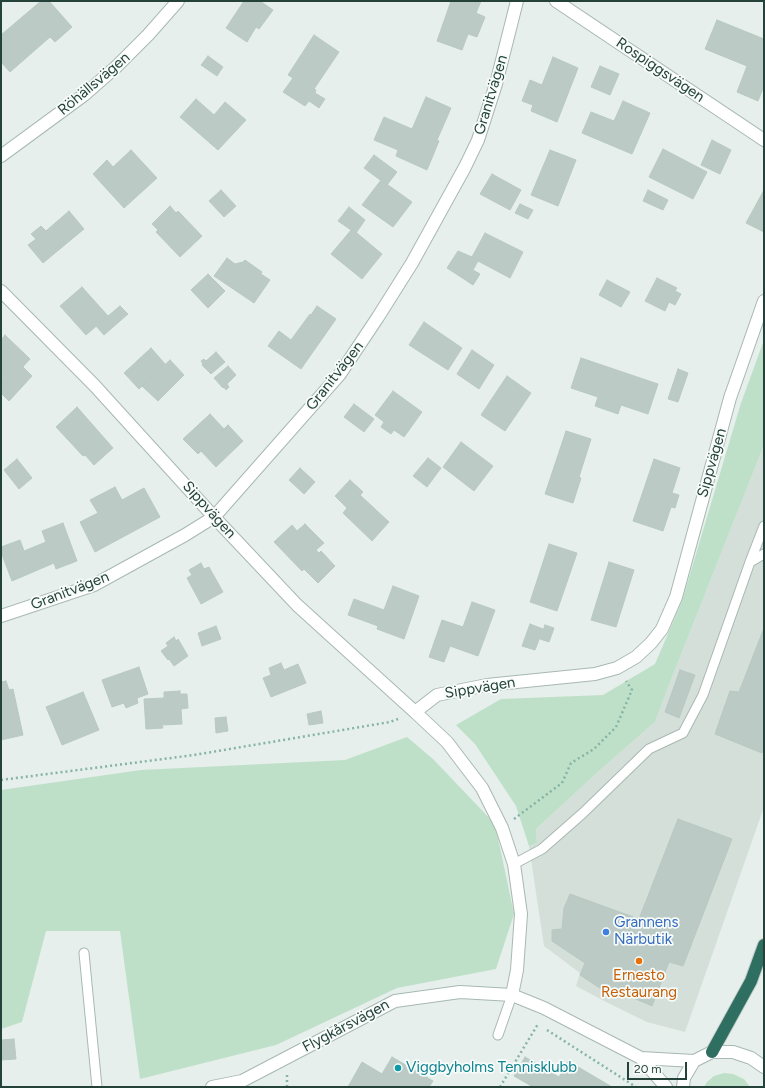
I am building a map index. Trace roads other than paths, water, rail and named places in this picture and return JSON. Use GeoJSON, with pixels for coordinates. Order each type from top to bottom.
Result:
{"type":"FeatureCollection","features":[{"type":"Feature","properties":{"kind":"highway"},"geometry":{"type":"LineString","coordinates":[[712,1052],[751,981],[764,945]]}},
{"type":"Feature","properties":{"kind":"street","name":"Röhällsvägen"},"geometry":{"type":"LineString","coordinates":[[1,156],[84,95],[116,67],[148,35],[178,1]]}},
{"type":"Feature","properties":{"kind":"street","name":"Granitvägen"},"geometry":{"type":"LineString","coordinates":[[1,616],[94,585],[185,536],[214,517],[340,374],[412,263],[465,167],[478,140],[496,84],[517,1]]}},
{"type":"Feature","properties":{"kind":"street","name":"Rospiggsvägen"},"geometry":{"type":"LineString","coordinates":[[556,1],[764,140]]}},
{"type":"Feature","properties":{"kind":"street","name":"Sippvägen"},"geometry":{"type":"LineString","coordinates":[[1,291],[95,386],[214,517],[297,605],[415,712],[438,695],[487,685],[582,676],[617,668],[636,657],[662,629],[676,597],[730,398],[764,301]]}},
{"type":"Feature","properties":{"kind":"street"},"geometry":{"type":"LineString","coordinates":[[415,712],[447,742],[482,788],[502,828],[514,864],[521,914],[518,964],[512,996]]}},
{"type":"Feature","properties":{"kind":"street","name":"Flygkårsvägen"},"geometry":{"type":"LineString","coordinates":[[212,1087],[242,1082],[339,1029],[395,1001],[460,992],[512,996],[544,1008],[641,1058],[666,1087]]}},
{"type":"Feature","properties":{"kind":"street"},"geometry":{"type":"LineString","coordinates":[[683,1087],[684,1078],[694,1061],[712,1052],[733,1052],[751,1058],[764,1067]]}},
{"type":"Feature","properties":{"kind":"street","name":"Flygkårsvägen"},"geometry":{"type":"LineString","coordinates":[[641,1058],[694,1061]]}},
{"type":"Feature","properties":{"kind":"lane"},"geometry":{"type":"LineString","coordinates":[[514,864],[542,849],[583,813],[649,749],[683,733],[703,695],[764,526]]}},
{"type":"Feature","properties":{"kind":"lane"},"geometry":{"type":"LineString","coordinates":[[750,562],[764,554]]}},
{"type":"Feature","properties":{"kind":"lane"},"geometry":{"type":"LineString","coordinates":[[84,953],[97,1087]]}},
{"type":"Feature","properties":{"kind":"lane"},"geometry":{"type":"LineString","coordinates":[[498,1035],[512,996]]}},
{"type":"Feature","properties":{"kind":"place","name":"Grannens Närbutik"},"geometry":{"type":"Point","coordinates":[606,932]}},
{"type":"Feature","properties":{"kind":"place","name":"Ernesto Restaurang"},"geometry":{"type":"Point","coordinates":[639,961]}},
{"type":"Feature","properties":{"kind":"place","name":"Viggbyholms Tennisklubb"},"geometry":{"type":"Point","coordinates":[398,1068]}}]}
